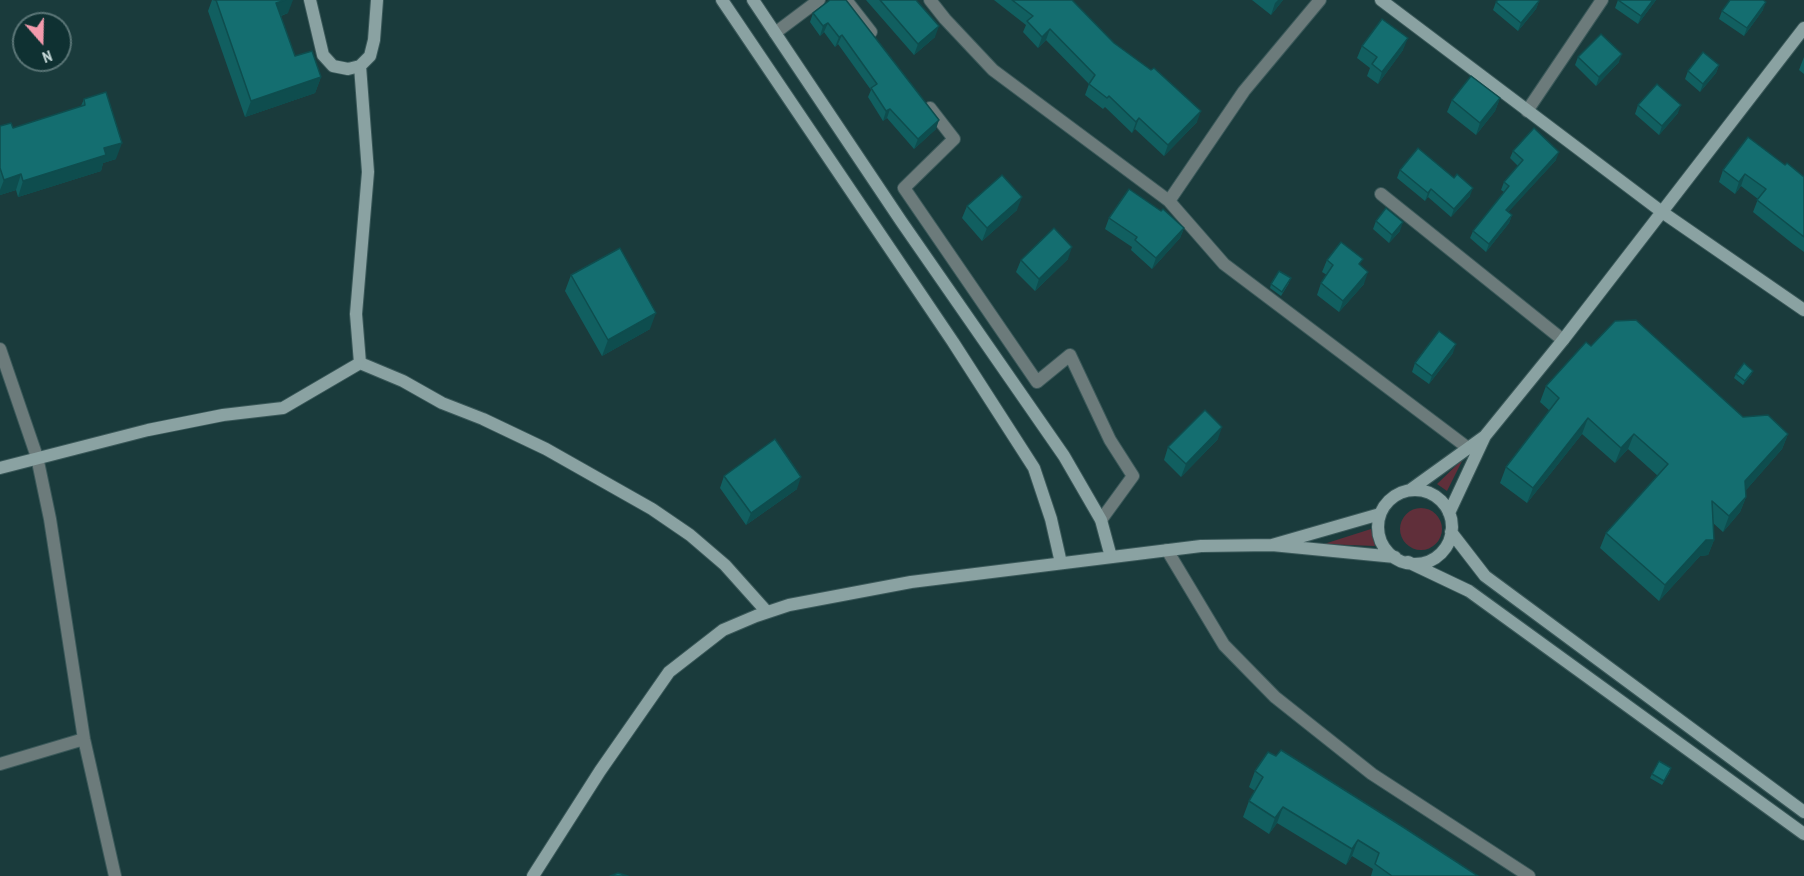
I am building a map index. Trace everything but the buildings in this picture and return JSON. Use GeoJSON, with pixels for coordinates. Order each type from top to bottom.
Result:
{"type":"FeatureCollection","features":[{"type":"Feature","properties":{"kind":"main road"},"geometry":{"type":"LineString","coordinates":[[310,0],[323,55],[333,66],[348,69],[360,66],[370,56],[374,40],[377,0]]}},
{"type":"Feature","properties":{"kind":"main road"},"geometry":{"type":"LineString","coordinates":[[723,0],[953,342],[1034,468],[1051,519],[1061,563]]}},
{"type":"Feature","properties":{"kind":"main road"},"geometry":{"type":"LineString","coordinates":[[753,0],[1064,456],[1101,520],[1111,557]]}},
{"type":"Feature","properties":{"kind":"main road"},"geometry":{"type":"LineString","coordinates":[[1382,0],[1662,212],[1804,310]]}},
{"type":"Feature","properties":{"kind":"main road"},"geometry":{"type":"LineString","coordinates":[[1449,513],[1485,436],[1563,340],[1804,28]]}},
{"type":"Feature","properties":{"kind":"main road"},"geometry":{"type":"LineString","coordinates":[[360,66],[368,172],[356,314],[360,363]]}},
{"type":"Feature","properties":{"kind":"main road"},"geometry":{"type":"LineString","coordinates":[[0,468],[158,428],[223,415],[283,408],[360,363]]}},
{"type":"Feature","properties":{"kind":"main road"},"geometry":{"type":"LineString","coordinates":[[360,363],[403,381],[442,403],[483,419],[546,449],[652,509],[690,535],[725,565],[767,612]]}},
{"type":"Feature","properties":{"kind":"main road"},"geometry":{"type":"LineString","coordinates":[[1395,557],[1384,547],[1379,536],[1380,514],[1388,502],[1398,494],[1409,490],[1485,436]]}},
{"type":"Feature","properties":{"kind":"main road"},"geometry":{"type":"LineString","coordinates":[[1408,562],[1426,562],[1437,557],[1445,548],[1452,525],[1443,502],[1433,494],[1422,490],[1409,490]]}},
{"type":"Feature","properties":{"kind":"main road"},"geometry":{"type":"LineString","coordinates":[[1272,545],[1380,514]]}},
{"type":"Feature","properties":{"kind":"main road"},"geometry":{"type":"LineString","coordinates":[[1451,532],[1485,576],[1804,812]]}},
{"type":"Feature","properties":{"kind":"main road"},"geometry":{"type":"LineString","coordinates":[[533,876],[600,771],[669,672],[723,630],[789,605],[911,582],[1201,546],[1272,545],[1395,557],[1469,591],[1804,834]]}},
{"type":"Feature","properties":{"kind":"street"},"geometry":{"type":"LineString","coordinates":[[775,33],[819,0]]}},
{"type":"Feature","properties":{"kind":"street"},"geometry":{"type":"LineString","coordinates":[[846,0],[882,46]]}},
{"type":"Feature","properties":{"kind":"street"},"geometry":{"type":"LineString","coordinates":[[930,0],[993,70],[1169,201],[1224,264],[1468,448]]}},
{"type":"Feature","properties":{"kind":"street"},"geometry":{"type":"LineString","coordinates":[[1169,201],[1244,91],[1320,0]]}},
{"type":"Feature","properties":{"kind":"street"},"geometry":{"type":"LineString","coordinates":[[1527,111],[1602,0]]}},
{"type":"Feature","properties":{"kind":"street"},"geometry":{"type":"LineString","coordinates":[[925,102],[954,140],[904,188],[1037,382],[1070,355],[1110,440],[1133,476],[1101,520]]}},
{"type":"Feature","properties":{"kind":"street"},"geometry":{"type":"LineString","coordinates":[[1381,194],[1563,340]]}},
{"type":"Feature","properties":{"kind":"street"},"geometry":{"type":"LineString","coordinates":[[0,349],[37,457],[50,519],[84,739],[115,876]]}},
{"type":"Feature","properties":{"kind":"street"},"geometry":{"type":"LineString","coordinates":[[1167,550],[1224,645],[1275,697],[1372,774],[1529,876]]}},
{"type":"Feature","properties":{"kind":"street"},"geometry":{"type":"LineString","coordinates":[[0,764],[84,739]]}},
{"type":"Feature","properties":{"kind":"shaded area"},"geometry":{"type":"Polygon","coordinates":[[[1463,459],[1447,491],[1437,484],[1463,459]]]}},
{"type":"Feature","properties":{"kind":"shaded area"},"geometry":{"type":"Polygon","coordinates":[[[1421,508],[1436,514],[1442,529],[1436,544],[1421,550],[1406,544],[1400,529],[1406,514],[1421,508]]]}},
{"type":"Feature","properties":{"kind":"shaded area"},"geometry":{"type":"Polygon","coordinates":[[[1371,529],[1375,546],[1324,544],[1371,529]]]}}]}
